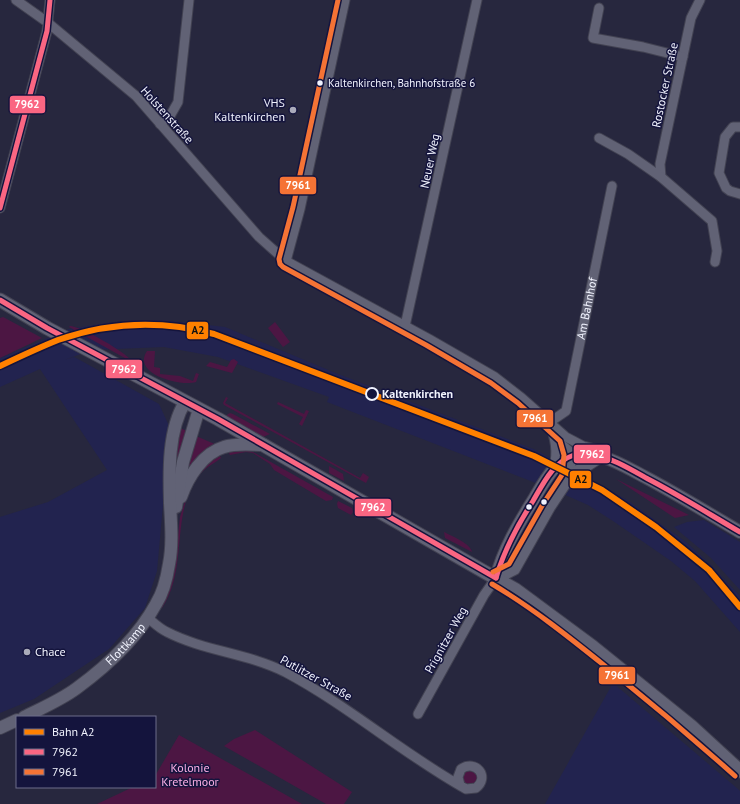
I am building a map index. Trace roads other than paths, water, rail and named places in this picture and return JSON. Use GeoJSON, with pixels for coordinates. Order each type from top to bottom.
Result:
{"type":"FeatureCollection","features":[{"type":"Feature","properties":{"kind":"main road"},"geometry":{"type":"LineString","coordinates":[[0,300],[47,328],[264,445],[516,590],[593,647],[691,726],[740,771]]}},
{"type":"Feature","properties":{"kind":"street","name":"Holstenstraße"},"geometry":{"type":"LineString","coordinates":[[16,0],[47,22],[136,96],[259,237],[286,261]]}},
{"type":"Feature","properties":{"kind":"street"},"geometry":{"type":"LineString","coordinates":[[0,208],[47,31],[50,0]]}},
{"type":"Feature","properties":{"kind":"street"},"geometry":{"type":"LineString","coordinates":[[160,124],[170,116],[178,102],[189,0]]}},
{"type":"Feature","properties":{"kind":"street"},"geometry":{"type":"LineString","coordinates":[[344,0],[300,209],[286,261],[495,377],[522,398],[566,437],[584,446],[595,449],[596,459]]}},
{"type":"Feature","properties":{"kind":"street","name":"Neuer Weg"},"geometry":{"type":"LineString","coordinates":[[405,326],[477,0]]}},
{"type":"Feature","properties":{"kind":"street","name":"Rostocker Straße"},"geometry":{"type":"LineString","coordinates":[[661,177],[660,164],[690,18],[700,0]]}},
{"type":"Feature","properties":{"kind":"street"},"geometry":{"type":"LineString","coordinates":[[599,8],[593,38],[643,47],[683,57]]}},
{"type":"Feature","properties":{"kind":"street"},"geometry":{"type":"LineString","coordinates":[[740,127],[733,127],[725,137],[718,173],[726,188],[740,194]]}},
{"type":"Feature","properties":{"kind":"street"},"geometry":{"type":"LineString","coordinates":[[599,138],[628,154],[661,177],[712,222],[717,251],[715,262]]}},
{"type":"Feature","properties":{"kind":"street","name":"Am Bahnhof"},"geometry":{"type":"LineString","coordinates":[[550,422],[566,411],[612,186]]}},
{"type":"Feature","properties":{"kind":"street","name":"Flottkamp"},"geometry":{"type":"LineString","coordinates":[[26,716],[77,688],[121,651],[148,618],[157,603],[170,563],[170,482],[174,434],[177,419],[185,402]]}},
{"type":"Feature","properties":{"kind":"street","name":"Flottkamp"},"geometry":{"type":"LineString","coordinates":[[171,532],[183,462],[199,409]]}},
{"type":"Feature","properties":{"kind":"street"},"geometry":{"type":"LineString","coordinates":[[496,578],[500,560],[529,507],[554,467],[557,456],[555,438],[550,422]]}},
{"type":"Feature","properties":{"kind":"street"},"geometry":{"type":"LineString","coordinates":[[566,437],[572,455],[569,477]]}},
{"type":"Feature","properties":{"kind":"street"},"geometry":{"type":"LineString","coordinates":[[555,438],[572,455]]}},
{"type":"Feature","properties":{"kind":"street"},"geometry":{"type":"LineString","coordinates":[[175,513],[183,492],[194,472],[213,452],[224,446],[264,445]]}},
{"type":"Feature","properties":{"kind":"street"},"geometry":{"type":"LineString","coordinates":[[554,467],[572,455],[585,454],[596,459],[621,464],[740,532]]}},
{"type":"Feature","properties":{"kind":"street"},"geometry":{"type":"LineString","coordinates":[[496,578],[514,569],[549,507],[569,477],[596,459]]}},
{"type":"Feature","properties":{"kind":"street","name":"Prignitzer Weg"},"geometry":{"type":"LineString","coordinates":[[418,714],[484,595],[496,578]]}},
{"type":"Feature","properties":{"kind":"street","name":"Putlitzer Straße"},"geometry":{"type":"LineString","coordinates":[[148,618],[165,632],[200,645],[246,656],[283,671],[355,714],[446,778],[460,785]]}},
{"type":"Feature","properties":{"kind":"street"},"geometry":{"type":"LineString","coordinates":[[0,728],[16,720]]}},
{"type":"Feature","properties":{"kind":"rail line","name":"A2"},"geometry":{"type":"LineString","coordinates":[[0,366],[58,340],[77,334],[116,326],[175,326],[214,334],[534,456],[602,490],[656,527],[709,570],[740,607]]}},
{"type":"Feature","properties":{"kind":"place","name":"Kaltenkirchen, Bahnhofstraße 6"},"geometry":{"type":"Point","coordinates":[320,83]}},
{"type":"Feature","properties":{"kind":"place","name":"VHS Kaltenkirchen"},"geometry":{"type":"Point","coordinates":[293,110]}},
{"type":"Feature","properties":{"kind":"place","name":"Kaltenkirchen"},"geometry":{"type":"Point","coordinates":[372,394]}},
{"type":"Feature","properties":{"kind":"place","name":"Chace"},"geometry":{"type":"Point","coordinates":[27,652]}},
{"type":"Feature","properties":{"kind":"park label","name":"Kolonie Kretelmoor"},"geometry":{"type":"Point","coordinates":[190,775]}}]}
